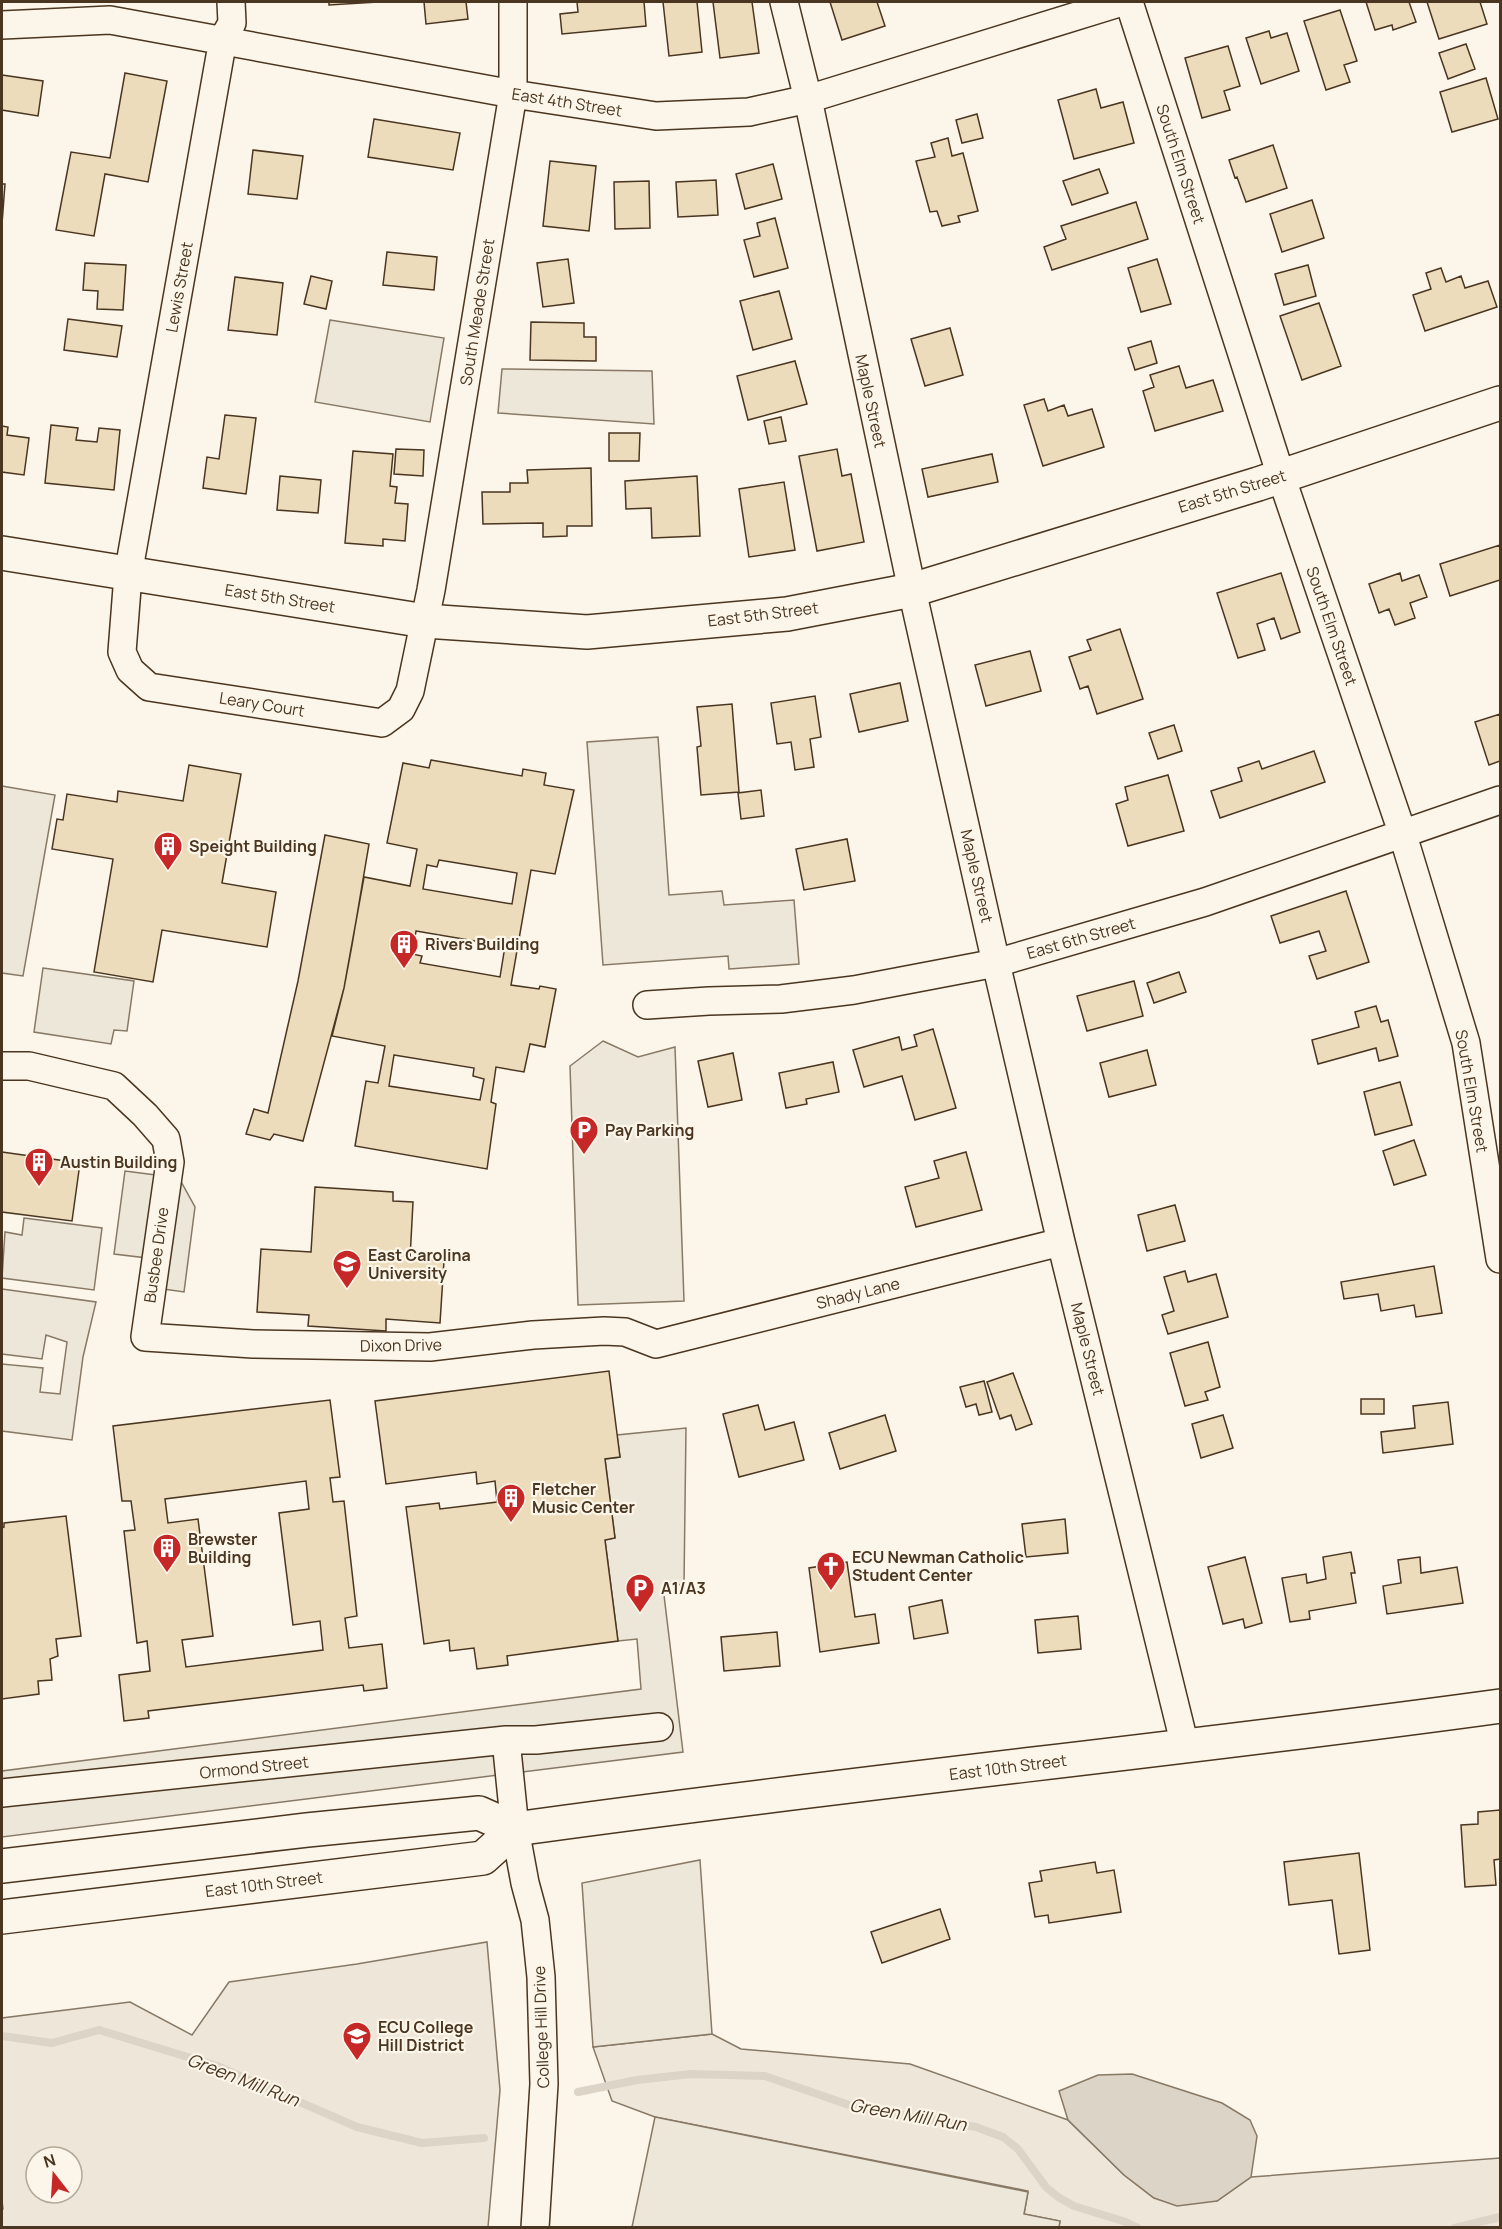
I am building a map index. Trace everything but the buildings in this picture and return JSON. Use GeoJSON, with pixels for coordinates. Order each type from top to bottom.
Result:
{"type":"FeatureCollection","features":[{"type":"Feature","properties":{"kind":"main road","name":"East 5th Street"},"geometry":{"type":"LineString","coordinates":[[2,553],[425,621],[587,632],[787,614],[912,590],[1281,476],[1500,403]]}},
{"type":"Feature","properties":{"kind":"main road","name":"East 10th Street"},"geometry":{"type":"LineString","coordinates":[[2,1917],[483,1858],[515,1828],[1354,1726],[1500,1706]]}},
{"type":"Feature","properties":{"kind":"main road"},"geometry":{"type":"LineString","coordinates":[[2,1866],[307,1830],[480,1813],[515,1828]]}},
{"type":"Feature","properties":{"kind":"street"},"geometry":{"type":"LineString","coordinates":[[74,2],[110,20]]}},
{"type":"Feature","properties":{"kind":"street","name":"Lewis Street"},"geometry":{"type":"LineString","coordinates":[[128,575],[223,39],[232,23],[231,2]]}},
{"type":"Feature","properties":{"kind":"street","name":"South Meade Street"},"geometry":{"type":"LineString","coordinates":[[425,621],[513,94],[513,2]]}},
{"type":"Feature","properties":{"kind":"street","name":"Maple Street"},"geometry":{"type":"LineString","coordinates":[[784,2],[808,99],[912,590],[996,963],[1061,1242],[1185,1746]]}},
{"type":"Feature","properties":{"kind":"street","name":"East 4th Street"},"geometry":{"type":"LineString","coordinates":[[2,25],[110,20],[513,94],[656,116],[749,112],[808,99],[1122,2]]}},
{"type":"Feature","properties":{"kind":"street","name":"South Elm Street"},"geometry":{"type":"LineString","coordinates":[[1129,2],[1281,476],[1402,832],[1466,1043],[1500,1259]]}},
{"type":"Feature","properties":{"kind":"street","name":"Leary Court"},"geometry":{"type":"LineString","coordinates":[[128,575],[122,652],[130,670],[149,687],[382,723],[401,708],[410,691],[425,621]]}},
{"type":"Feature","properties":{"kind":"street","name":"East 6th Street"},"geometry":{"type":"LineString","coordinates":[[647,1005],[709,1000],[781,999],[854,990],[996,963],[1205,902],[1500,800]]}},
{"type":"Feature","properties":{"kind":"street","name":"Busbee Drive"},"geometry":{"type":"LineString","coordinates":[[2,1066],[29,1066],[114,1086],[145,1115],[166,1139],[170,1162],[145,1337]]}},
{"type":"Feature","properties":{"kind":"street","name":"Shady Lane"},"geometry":{"type":"LineString","coordinates":[[656,1344],[1061,1242]]}},
{"type":"Feature","properties":{"kind":"street","name":"Dixon Drive"},"geometry":{"type":"LineString","coordinates":[[145,1337],[253,1344],[430,1347],[533,1335],[604,1331],[625,1332],[656,1344]]}},
{"type":"Feature","properties":{"kind":"street","name":"Ormond Street"},"geometry":{"type":"LineString","coordinates":[[2,1793],[506,1740],[536,1740],[659,1727]]}},
{"type":"Feature","properties":{"kind":"street"},"geometry":{"type":"LineString","coordinates":[[506,1740],[515,1828]]}},
{"type":"Feature","properties":{"kind":"street","name":"College Hill Drive"},"geometry":{"type":"LineString","coordinates":[[515,1828],[525,1883],[535,1920],[541,1977],[544,2084],[535,2228]]}},
{"type":"Feature","properties":{"kind":"shaded area"},"geometry":{"type":"Polygon","coordinates":[[[330,320],[444,338],[430,422],[315,402],[330,320]]]}},
{"type":"Feature","properties":{"kind":"shaded area"},"geometry":{"type":"Polygon","coordinates":[[[502,369],[652,371],[654,424],[498,413],[502,369]]]}},
{"type":"Feature","properties":{"kind":"shaded area"},"geometry":{"type":"Polygon","coordinates":[[[658,737],[669,895],[722,891],[724,905],[794,900],[799,964],[729,969],[728,956],[603,965],[587,742],[658,737]]]}},
{"type":"Feature","properties":{"kind":"shaded area"},"geometry":{"type":"Polygon","coordinates":[[[2,786],[55,795],[23,976],[2,973],[2,786]]]}},
{"type":"Feature","properties":{"kind":"shaded area"},"geometry":{"type":"Polygon","coordinates":[[[43,968],[134,981],[127,1031],[114,1030],[111,1044],[34,1032],[43,968]]]}},
{"type":"Feature","properties":{"kind":"shaded area"},"geometry":{"type":"Polygon","coordinates":[[[603,1041],[638,1057],[675,1047],[684,1301],[578,1305],[570,1066],[603,1041]]]}},
{"type":"Feature","properties":{"kind":"shaded area"},"geometry":{"type":"Polygon","coordinates":[[[125,1171],[179,1178],[195,1207],[184,1292],[143,1286],[147,1258],[114,1254],[125,1171]]]}},
{"type":"Feature","properties":{"kind":"shaded area"},"geometry":{"type":"Polygon","coordinates":[[[24,1218],[102,1228],[94,1290],[2,1278],[5,1232],[22,1235],[24,1218]]]}},
{"type":"Feature","properties":{"kind":"shaded area"},"geometry":{"type":"Polygon","coordinates":[[[2,1289],[96,1302],[83,1357],[72,1440],[2,1431],[2,1364],[43,1368],[40,1392],[60,1394],[67,1342],[46,1335],[42,1359],[2,1354],[2,1289]]]}},
{"type":"Feature","properties":{"kind":"shaded area","name":"A1/A3"},"geometry":{"type":"Polygon","coordinates":[[[686,1428],[684,1584],[663,1587],[683,1752],[2,1837],[2,1771],[641,1689],[637,1639],[618,1641],[605,1540],[615,1538],[605,1459],[620,1457],[617,1435],[686,1428]]]}},
{"type":"Feature","properties":{"kind":"shaded area"},"geometry":{"type":"Polygon","coordinates":[[[700,1860],[712,2034],[593,2047],[582,1883],[700,1860]]]}},
{"type":"Feature","properties":{"kind":"shaded area"},"geometry":{"type":"Polygon","coordinates":[[[487,1942],[500,2090],[488,2227],[2,2227],[2,2018],[130,2002],[192,2035],[229,1982],[357,1964],[487,1942]]]}},
{"type":"Feature","properties":{"kind":"shaded area"},"geometry":{"type":"Polygon","coordinates":[[[712,2034],[741,2049],[910,2064],[1068,2120],[1124,2175],[1154,2198],[1217,2201],[1251,2177],[1500,2158],[1500,2227],[1059,2227],[1060,2221],[1024,2214],[1028,2191],[655,2117],[612,2101],[593,2047],[712,2034]]]}},
{"type":"Feature","properties":{"kind":"shaded area"},"geometry":{"type":"Polygon","coordinates":[[[1132,2074],[1222,2103],[1250,2120],[1257,2136],[1251,2177],[1217,2201],[1177,2206],[1154,2198],[1124,2175],[1068,2120],[1059,2091],[1098,2075],[1132,2074]]]}},
{"type":"Feature","properties":{"kind":"shaded area"},"geometry":{"type":"Polygon","coordinates":[[[655,2117],[1028,2192],[1024,2214],[1060,2221],[1059,2227],[632,2227],[655,2117]]]}},
{"type":"Feature","properties":{"kind":"waterway","name":"Green Mill Run"},"geometry":{"type":"LineString","coordinates":[[2,2036],[52,2043],[99,2030],[217,2066],[357,2127],[422,2143],[484,2138]]}},
{"type":"Feature","properties":{"kind":"waterway","name":"Green Mill Run"},"geometry":{"type":"LineString","coordinates":[[578,2092],[637,2080],[691,2074],[765,2076],[855,2107],[976,2127],[1003,2137],[1018,2149],[1046,2187],[1058,2197],[1074,2206],[1138,2228]]}},
{"type":"Feature","properties":{"kind":"waterway","name":"Green Mill Run"},"geometry":{"type":"LineString","coordinates":[[1455,2228],[1500,2217]]}},
{"type":"Feature","properties":{"kind":"place","name":"Speight Building"},"geometry":{"type":"Point","coordinates":[168,872]}},
{"type":"Feature","properties":{"kind":"place","name":"Rivers Building"},"geometry":{"type":"Point","coordinates":[404,970]}},
{"type":"Feature","properties":{"kind":"place","name":"Pay Parking"},"geometry":{"type":"Point","coordinates":[584,1156]}},
{"type":"Feature","properties":{"kind":"place","name":"Austin Building"},"geometry":{"type":"Point","coordinates":[39,1188]}},
{"type":"Feature","properties":{"kind":"place","name":"East Carolina University"},"geometry":{"type":"Point","coordinates":[347,1290]}},
{"type":"Feature","properties":{"kind":"place","name":"Fletcher Music Center"},"geometry":{"type":"Point","coordinates":[511,1524]}},
{"type":"Feature","properties":{"kind":"place","name":"Brewster Building"},"geometry":{"type":"Point","coordinates":[167,1574]}},
{"type":"Feature","properties":{"kind":"place","name":"ECU Newman Catholic Student Center"},"geometry":{"type":"Point","coordinates":[831,1592]}},
{"type":"Feature","properties":{"kind":"place","name":"A1/A3"},"geometry":{"type":"Point","coordinates":[640,1614]}},
{"type":"Feature","properties":{"kind":"place","name":"ECU College Hill District"},"geometry":{"type":"Point","coordinates":[357,2062]}}]}
